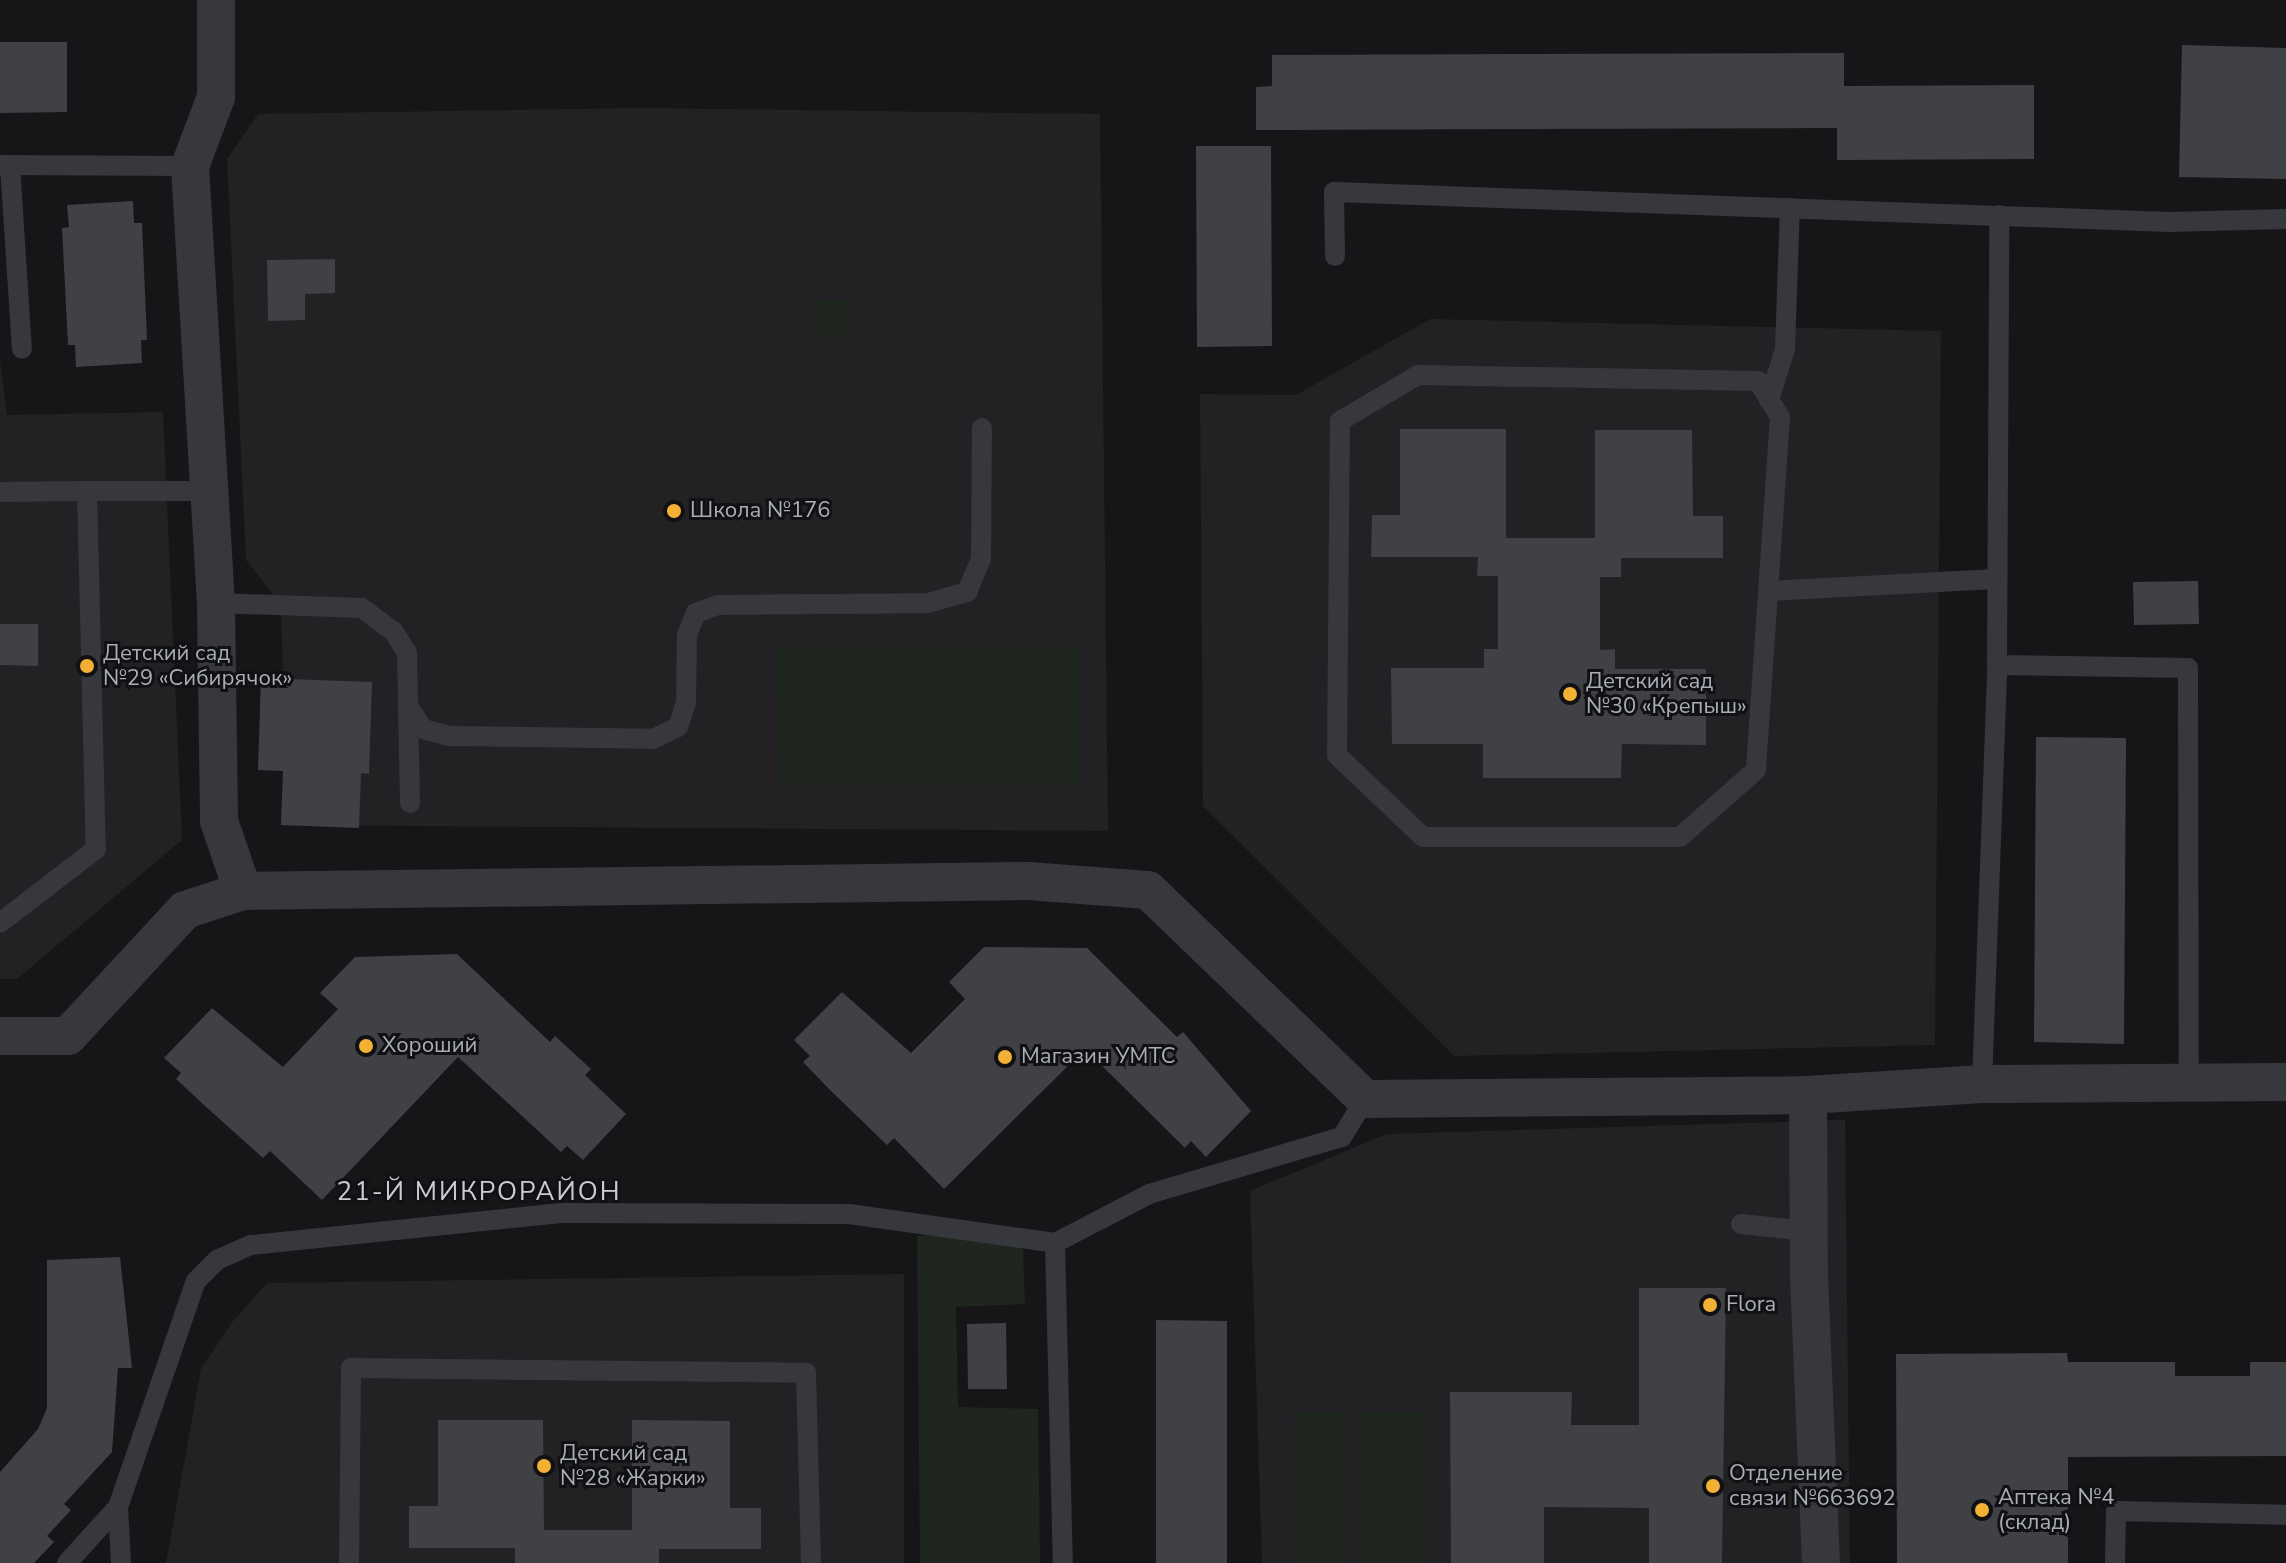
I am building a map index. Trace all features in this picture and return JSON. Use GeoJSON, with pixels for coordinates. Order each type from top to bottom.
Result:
{"type":"FeatureCollection","features":[{"type":"Feature","properties":{"kind":"street"},"geometry":{"type":"LineString","coordinates":[[216,0],[216,97],[190,166],[216,603],[219,821],[243,891]]}},
{"type":"Feature","properties":{"kind":"street"},"geometry":{"type":"LineString","coordinates":[[0,1036],[68,1036],[185,910],[243,891],[1028,881],[1148,890],[1365,1099],[1808,1095],[1982,1084],[2286,1082]]}},
{"type":"Feature","properties":{"kind":"street"},"geometry":{"type":"LineString","coordinates":[[1808,1095],[1808,1231],[1821,1563]]}},
{"type":"Feature","properties":{"kind":"lane"},"geometry":{"type":"LineString","coordinates":[[22,349],[5,165],[190,166]]}},
{"type":"Feature","properties":{"kind":"lane"},"geometry":{"type":"LineString","coordinates":[[1335,256],[1334,192],[2169,222],[2286,219]]}},
{"type":"Feature","properties":{"kind":"lane"},"geometry":{"type":"LineString","coordinates":[[1769,400],[1785,349],[1790,208]]}},
{"type":"Feature","properties":{"kind":"lane"},"geometry":{"type":"LineString","coordinates":[[1982,1084],[1997,665],[1999,215]]}},
{"type":"Feature","properties":{"kind":"lane"},"geometry":{"type":"LineString","coordinates":[[1418,375],[1758,381],[1769,400],[1780,417],[1756,770],[1680,837],[1423,837],[1337,755],[1340,421],[1418,375]]}},
{"type":"Feature","properties":{"kind":"lane"},"geometry":{"type":"LineString","coordinates":[[408,706],[423,729],[449,736],[653,739],[678,727],[686,703],[687,635],[696,613],[718,605],[928,603],[967,592],[981,559],[982,428]]}},
{"type":"Feature","properties":{"kind":"lane"},"geometry":{"type":"LineString","coordinates":[[0,923],[96,849],[87,491]]}},
{"type":"Feature","properties":{"kind":"lane"},"geometry":{"type":"LineString","coordinates":[[0,492],[211,491]]}},
{"type":"Feature","properties":{"kind":"lane"},"geometry":{"type":"LineString","coordinates":[[1768,591],[1996,579]]}},
{"type":"Feature","properties":{"kind":"lane"},"geometry":{"type":"LineString","coordinates":[[216,603],[362,608],[394,632],[407,653],[410,803]]}},
{"type":"Feature","properties":{"kind":"lane"},"geometry":{"type":"LineString","coordinates":[[1997,665],[2188,668],[2189,1082]]}},
{"type":"Feature","properties":{"kind":"lane"},"geometry":{"type":"LineString","coordinates":[[121,1563],[118,1507],[196,1281],[217,1260],[251,1245],[563,1213],[849,1214],[1055,1243],[1149,1194],[1342,1137],[1365,1099]]}},
{"type":"Feature","properties":{"kind":"lane"},"geometry":{"type":"LineString","coordinates":[[1741,1224],[1808,1231]]}},
{"type":"Feature","properties":{"kind":"lane"},"geometry":{"type":"LineString","coordinates":[[1055,1243],[1063,1563]]}},
{"type":"Feature","properties":{"kind":"lane"},"geometry":{"type":"LineString","coordinates":[[349,1563],[351,1368],[806,1373],[811,1563]]}},
{"type":"Feature","properties":{"kind":"lane"},"geometry":{"type":"LineString","coordinates":[[67,1563],[118,1507]]}},
{"type":"Feature","properties":{"kind":"lane"},"geometry":{"type":"LineString","coordinates":[[2115,1563],[2116,1511],[2286,1515]]}},
{"type":"Feature","properties":{"kind":"shaded area","name":"Школа №176"},"geometry":{"type":"Polygon","coordinates":[[[640,108],[1100,114],[1108,831],[281,825],[283,771],[258,770],[261,678],[283,679],[281,605],[246,560],[227,159],[258,114],[640,108]]]}},
{"type":"Feature","properties":{"kind":"shaded area"},"geometry":{"type":"Polygon","coordinates":[[[815,301],[849,301],[848,337],[815,336],[815,301]]]}},
{"type":"Feature","properties":{"kind":"shaded area","name":"Детский сад №30 «Крепыш»"},"geometry":{"type":"Polygon","coordinates":[[[1430,319],[1941,331],[1935,1045],[1454,1056],[1203,806],[1200,394],[1296,395],[1430,319]]]}},
{"type":"Feature","properties":{"kind":"shaded area","name":"Детский сад №29 «Сибирячок»"},"geometry":{"type":"Polygon","coordinates":[[[0,361],[7,415],[163,412],[182,840],[17,979],[0,979],[0,361]]]}},
{"type":"Feature","properties":{"kind":"shaded area"},"geometry":{"type":"Polygon","coordinates":[[[1079,647],[1080,783],[779,785],[778,648],[1079,647]]]}},
{"type":"Feature","properties":{"kind":"shaded area"},"geometry":{"type":"Polygon","coordinates":[[[1845,1120],[1850,1563],[1262,1563],[1250,1191],[1387,1134],[1845,1120]]]}},
{"type":"Feature","properties":{"kind":"shaded area"},"geometry":{"type":"Polygon","coordinates":[[[970,1233],[1023,1245],[1025,1304],[956,1307],[958,1407],[1038,1409],[1040,1563],[920,1563],[917,1236],[970,1233]]]}},
{"type":"Feature","properties":{"kind":"shaded area","name":"Детский сад №28 «Жарки»"},"geometry":{"type":"Polygon","coordinates":[[[904,1274],[904,1563],[166,1563],[201,1369],[233,1321],[267,1283],[904,1274]]]}},
{"type":"Feature","properties":{"kind":"shaded area"},"geometry":{"type":"Polygon","coordinates":[[[1296,1411],[1346,1411],[1345,1563],[1295,1563],[1296,1411]]]}},
{"type":"Feature","properties":{"kind":"shaded area"},"geometry":{"type":"Polygon","coordinates":[[[1360,1412],[1427,1412],[1427,1563],[1361,1563],[1360,1412]]]}},
{"type":"Feature","properties":{"kind":"building"},"geometry":{"type":"Polygon","coordinates":[[[0,42],[67,42],[67,112],[0,113],[0,42]]]}},
{"type":"Feature","properties":{"kind":"building"},"geometry":{"type":"Polygon","coordinates":[[[2182,45],[2286,48],[2286,179],[2179,177],[2182,45]]]}},
{"type":"Feature","properties":{"kind":"building"},"geometry":{"type":"Polygon","coordinates":[[[1844,53],[1844,86],[2034,85],[2034,159],[1837,160],[1837,128],[1256,130],[1256,87],[1272,86],[1272,55],[1844,53]]]}},
{"type":"Feature","properties":{"kind":"building"},"geometry":{"type":"Polygon","coordinates":[[[1196,146],[1271,146],[1272,346],[1197,347],[1196,146]]]}},
{"type":"Feature","properties":{"kind":"building"},"geometry":{"type":"Polygon","coordinates":[[[133,201],[134,223],[142,223],[147,340],[141,340],[142,363],[76,367],[75,345],[68,345],[62,228],[69,227],[67,205],[133,201]]]}},
{"type":"Feature","properties":{"kind":"building"},"geometry":{"type":"Polygon","coordinates":[[[335,259],[335,293],[305,294],[305,320],[268,321],[267,260],[335,259]]]}},
{"type":"Feature","properties":{"kind":"building"},"geometry":{"type":"Polygon","coordinates":[[[1400,429],[1506,429],[1506,538],[1595,538],[1595,430],[1692,430],[1693,516],[1723,516],[1723,558],[1621,558],[1621,577],[1600,577],[1600,650],[1615,649],[1615,669],[1706,669],[1706,745],[1622,744],[1621,778],[1483,778],[1483,744],[1392,744],[1391,668],[1484,668],[1484,649],[1498,649],[1498,576],[1477,576],[1478,557],[1371,557],[1372,515],[1400,515],[1400,429]]]}},
{"type":"Feature","properties":{"kind":"building"},"geometry":{"type":"Polygon","coordinates":[[[2198,581],[2199,624],[2134,625],[2133,582],[2198,581]]]}},
{"type":"Feature","properties":{"kind":"building"},"geometry":{"type":"Polygon","coordinates":[[[0,624],[38,624],[38,666],[0,665],[0,624]]]}},
{"type":"Feature","properties":{"kind":"building"},"geometry":{"type":"Polygon","coordinates":[[[261,678],[372,682],[369,774],[361,773],[359,828],[281,825],[283,771],[258,770],[261,678]]]}},
{"type":"Feature","properties":{"kind":"building"},"geometry":{"type":"Polygon","coordinates":[[[2036,737],[2126,738],[2124,1044],[2034,1042],[2036,737]]]}},
{"type":"Feature","properties":{"kind":"building"},"geometry":{"type":"Polygon","coordinates":[[[984,947],[1087,948],[1177,1037],[1183,1032],[1251,1111],[1206,1157],[1191,1141],[1185,1148],[1085,1049],[944,1189],[894,1138],[887,1145],[830,1090],[803,1062],[810,1056],[794,1040],[842,992],[911,1053],[965,999],[949,982],[984,947]]]}},
{"type":"Feature","properties":{"kind":"building"},"geometry":{"type":"Polygon","coordinates":[[[457,954],[550,1042],[555,1036],[591,1069],[585,1075],[626,1114],[583,1160],[567,1146],[561,1152],[458,1057],[322,1200],[270,1151],[263,1158],[204,1105],[176,1079],[181,1073],[164,1058],[212,1008],[283,1067],[338,1009],[320,993],[355,957],[457,954]]]}},
{"type":"Feature","properties":{"kind":"building"},"geometry":{"type":"Polygon","coordinates":[[[120,1257],[132,1368],[118,1368],[112,1452],[64,1504],[71,1510],[47,1536],[54,1542],[34,1563],[0,1563],[0,1472],[38,1429],[47,1408],[47,1260],[120,1257]]]}},
{"type":"Feature","properties":{"kind":"building"},"geometry":{"type":"Polygon","coordinates":[[[1639,1288],[1726,1288],[1722,1563],[1649,1563],[1649,1508],[1544,1507],[1544,1563],[1451,1563],[1450,1392],[1572,1392],[1571,1425],[1639,1425],[1639,1288]]]}},
{"type":"Feature","properties":{"kind":"building"},"geometry":{"type":"Polygon","coordinates":[[[1156,1320],[1227,1321],[1227,1563],[1156,1563],[1156,1320]]]}},
{"type":"Feature","properties":{"kind":"building"},"geometry":{"type":"Polygon","coordinates":[[[1006,1323],[1007,1389],[968,1389],[967,1324],[1006,1323]]]}},
{"type":"Feature","properties":{"kind":"building","name":"Аптека №4 (склад)"},"geometry":{"type":"Polygon","coordinates":[[[2067,1353],[2068,1362],[2175,1362],[2175,1376],[2250,1376],[2250,1362],[2286,1362],[2286,1456],[2068,1457],[2068,1563],[1897,1563],[1896,1354],[2067,1353]]]}},
{"type":"Feature","properties":{"kind":"building"},"geometry":{"type":"Polygon","coordinates":[[[438,1420],[543,1420],[544,1530],[632,1530],[632,1420],[730,1421],[730,1508],[761,1508],[761,1549],[659,1549],[659,1563],[515,1563],[515,1548],[409,1548],[409,1506],[438,1506],[438,1420]]]}},
{"type":"Feature","properties":{"kind":"place","name":"Школа №176"},"geometry":{"type":"Point","coordinates":[674,511]}},
{"type":"Feature","properties":{"kind":"place","name":"Детский сад №29 «Сибирячок»"},"geometry":{"type":"Point","coordinates":[87,666]}},
{"type":"Feature","properties":{"kind":"place","name":"Детский сад №30 «Крепыш»"},"geometry":{"type":"Point","coordinates":[1570,694]}},
{"type":"Feature","properties":{"kind":"place","name":"Хороший"},"geometry":{"type":"Point","coordinates":[366,1046]}},
{"type":"Feature","properties":{"kind":"place","name":"Магазин УМТС"},"geometry":{"type":"Point","coordinates":[1005,1057]}},
{"type":"Feature","properties":{"kind":"place","name":"Flora"},"geometry":{"type":"Point","coordinates":[1710,1305]}},
{"type":"Feature","properties":{"kind":"place","name":"Детский сад №28 «Жарки»"},"geometry":{"type":"Point","coordinates":[544,1466]}},
{"type":"Feature","properties":{"kind":"place","name":"Отделение связи №663692"},"geometry":{"type":"Point","coordinates":[1713,1486]}},
{"type":"Feature","properties":{"kind":"place","name":"Аптека №4 (склад)"},"geometry":{"type":"Point","coordinates":[1982,1510]}},
{"type":"Feature","properties":{"kind":"district","name":"21-Й МИКРОРАЙОН"},"geometry":{"type":"Point","coordinates":[479,1192]}}]}
